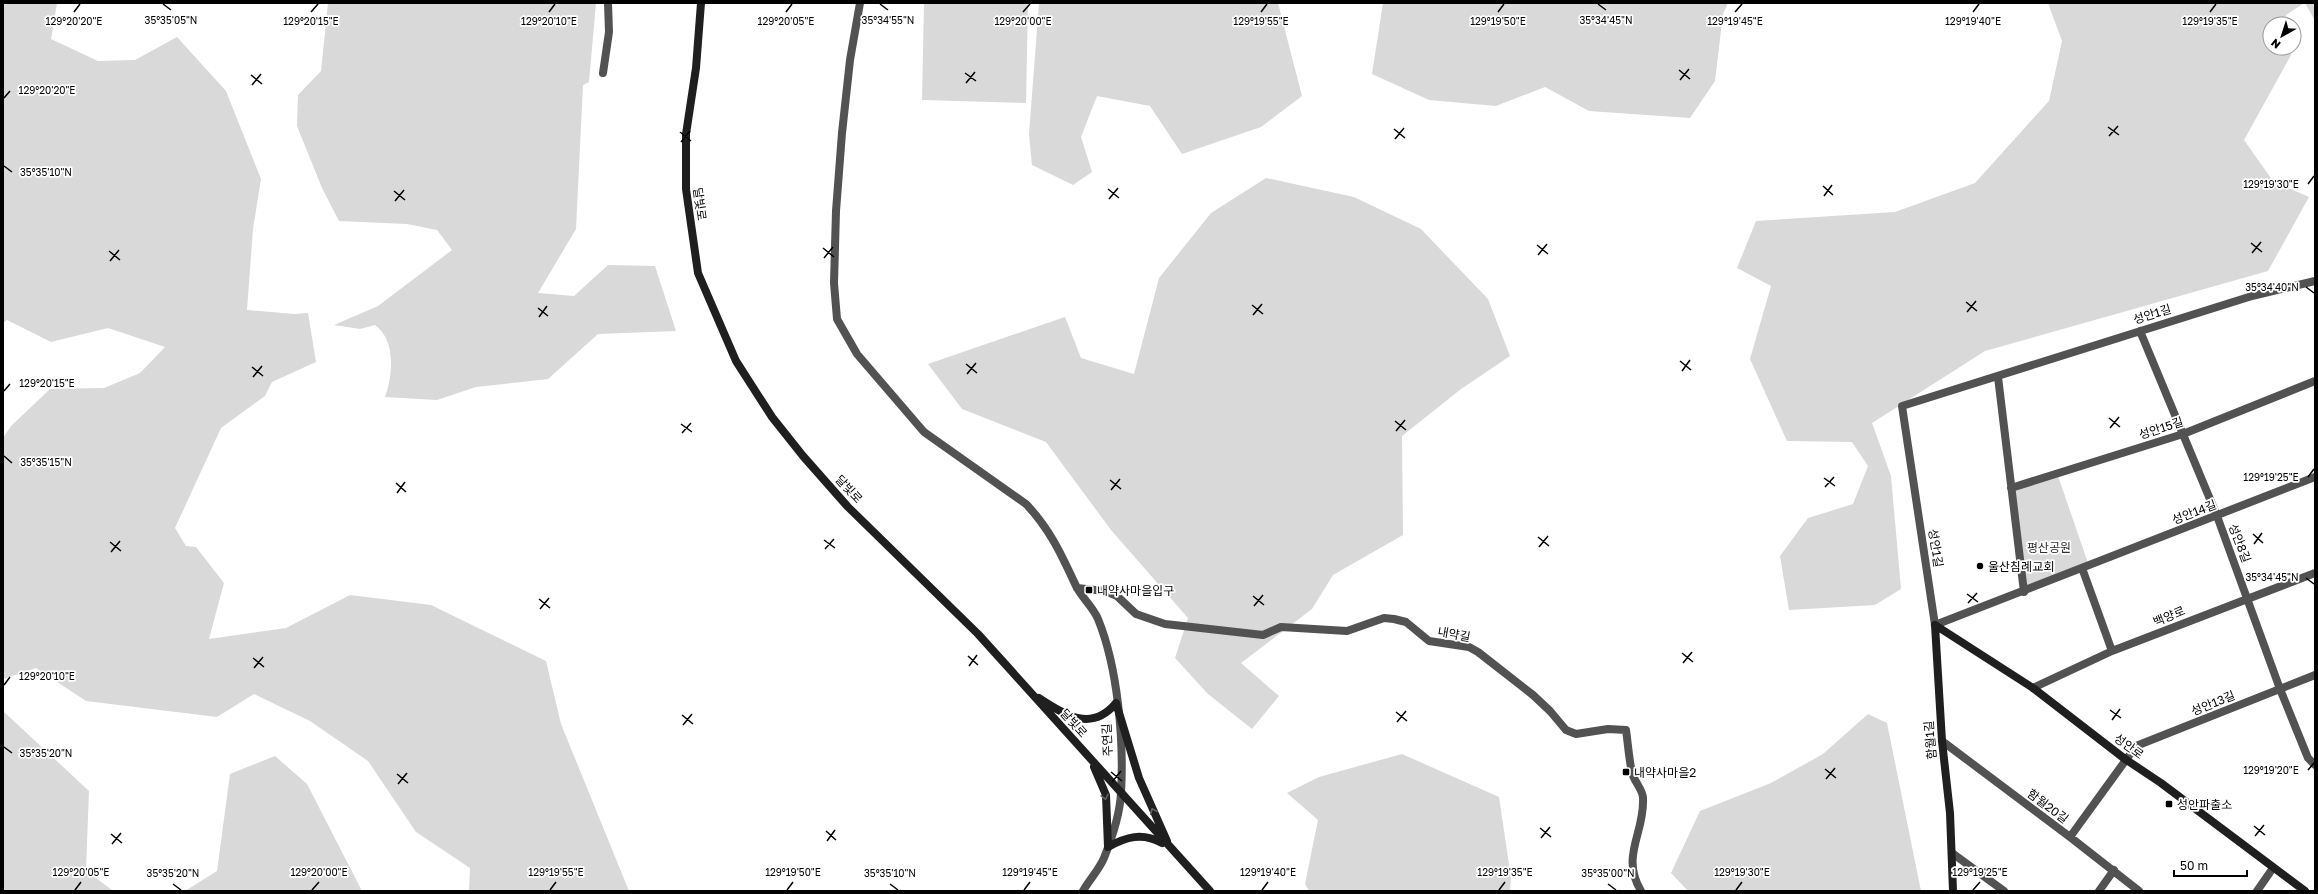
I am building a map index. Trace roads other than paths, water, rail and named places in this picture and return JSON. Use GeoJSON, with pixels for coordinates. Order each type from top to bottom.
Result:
{"type":"FeatureCollection","features":[{"type":"Feature","properties":{"kind":"main road","name":"달빛로"},"geometry":{"type":"LineString","coordinates":[[701,3],[696,68],[686,134],[686,189],[698,274],[724,338],[752,386],[772,416],[848,507],[978,634],[1210,891]]}},
{"type":"Feature","properties":{"kind":"main road","name":"성안로"},"geometry":{"type":"LineString","coordinates":[[1935,625],[2033,688],[2125,759],[2161,783],[2304,891]]}},
{"type":"Feature","properties":{"kind":"main road","name":"함월1길"},"geometry":{"type":"LineString","coordinates":[[1935,625],[1942,741],[1950,813],[1953,891]]}},
{"type":"Feature","properties":{"kind":"main road"},"geometry":{"type":"LineString","coordinates":[[1029,691],[1056,709],[1086,721],[1107,714],[1116,703]]}},
{"type":"Feature","properties":{"kind":"main road"},"geometry":{"type":"LineString","coordinates":[[1116,703],[1139,778],[1169,847]]}},
{"type":"Feature","properties":{"kind":"main road"},"geometry":{"type":"LineString","coordinates":[[1091,760],[1106,795],[1108,847],[1124,838],[1152,837],[1169,847]]}},
{"type":"Feature","properties":{"kind":"street"},"geometry":{"type":"LineString","coordinates":[[603,73],[608,32],[608,3]]}},
{"type":"Feature","properties":{"kind":"street"},"geometry":{"type":"LineString","coordinates":[[860,3],[850,60],[841,148],[834,283],[837,319],[857,354],[924,432],[1026,504],[1036,515],[1058,546],[1077,588]]}},
{"type":"Feature","properties":{"kind":"street","name":"성안1길"},"geometry":{"type":"LineString","coordinates":[[1935,625],[1902,406],[2252,296],[2315,281]]}},
{"type":"Feature","properties":{"kind":"street","name":"성안8길"},"geometry":{"type":"LineString","coordinates":[[2140,330],[2248,598],[2280,689],[2308,758],[2315,765]]}},
{"type":"Feature","properties":{"kind":"street"},"geometry":{"type":"LineString","coordinates":[[1998,377],[2024,592]]}},
{"type":"Feature","properties":{"kind":"street","name":"성안15길"},"geometry":{"type":"LineString","coordinates":[[2011,488],[2183,434],[2315,381]]}},
{"type":"Feature","properties":{"kind":"street","name":"성안14길"},"geometry":{"type":"LineString","coordinates":[[1935,625],[2024,592],[2315,477]]}},
{"type":"Feature","properties":{"kind":"street"},"geometry":{"type":"LineString","coordinates":[[2082,568],[2112,651]]}},
{"type":"Feature","properties":{"kind":"street","name":"백양로"},"geometry":{"type":"LineString","coordinates":[[2033,688],[2112,651],[2315,573]]}},
{"type":"Feature","properties":{"kind":"street","name":"주연길"},"geometry":{"type":"LineString","coordinates":[[1077,588],[1098,618],[1112,672],[1116,703],[1121,794],[1108,847],[1103,860],[1083,891]]}},
{"type":"Feature","properties":{"kind":"street","name":"내약길"},"geometry":{"type":"LineString","coordinates":[[1077,588],[1105,590],[1117,596],[1136,614],[1146,619],[1191,628],[1263,635],[1281,627],[1347,631],[1384,618],[1406,622],[1429,641],[1469,647],[1478,652],[1533,695],[1550,711],[1566,730],[1576,734],[1608,729],[1626,730],[1632,774],[1643,797],[1641,820],[1632,853],[1632,867],[1641,891]]}},
{"type":"Feature","properties":{"kind":"street","name":"성안13길"},"geometry":{"type":"LineString","coordinates":[[2070,837],[2125,759],[2136,746],[2315,675]]}},
{"type":"Feature","properties":{"kind":"street","name":"함월20길"},"geometry":{"type":"LineString","coordinates":[[1942,741],[2114,870],[2139,891]]}},
{"type":"Feature","properties":{"kind":"street"},"geometry":{"type":"LineString","coordinates":[[1952,853],[2004,891]]}},
{"type":"Feature","properties":{"kind":"street"},"geometry":{"type":"LineString","coordinates":[[2257,891],[2273,868]]}},
{"type":"Feature","properties":{"kind":"street"},"geometry":{"type":"LineString","coordinates":[[2099,891],[2114,870]]}},
{"type":"Feature","properties":{"kind":"place","name":"울산침례교회"},"geometry":{"type":"Point","coordinates":[1980,566]}},
{"type":"Feature","properties":{"kind":"place","name":"내약사마을입구"},"geometry":{"type":"Point","coordinates":[1089,590]}},
{"type":"Feature","properties":{"kind":"place","name":"내약사마을2"},"geometry":{"type":"Point","coordinates":[1626,772]}},
{"type":"Feature","properties":{"kind":"place","name":"성안파출소"},"geometry":{"type":"Point","coordinates":[2169,804]}},
{"type":"Feature","properties":{"kind":"park label","name":"평산공원"},"geometry":{"type":"Point","coordinates":[2049,547]}}]}
